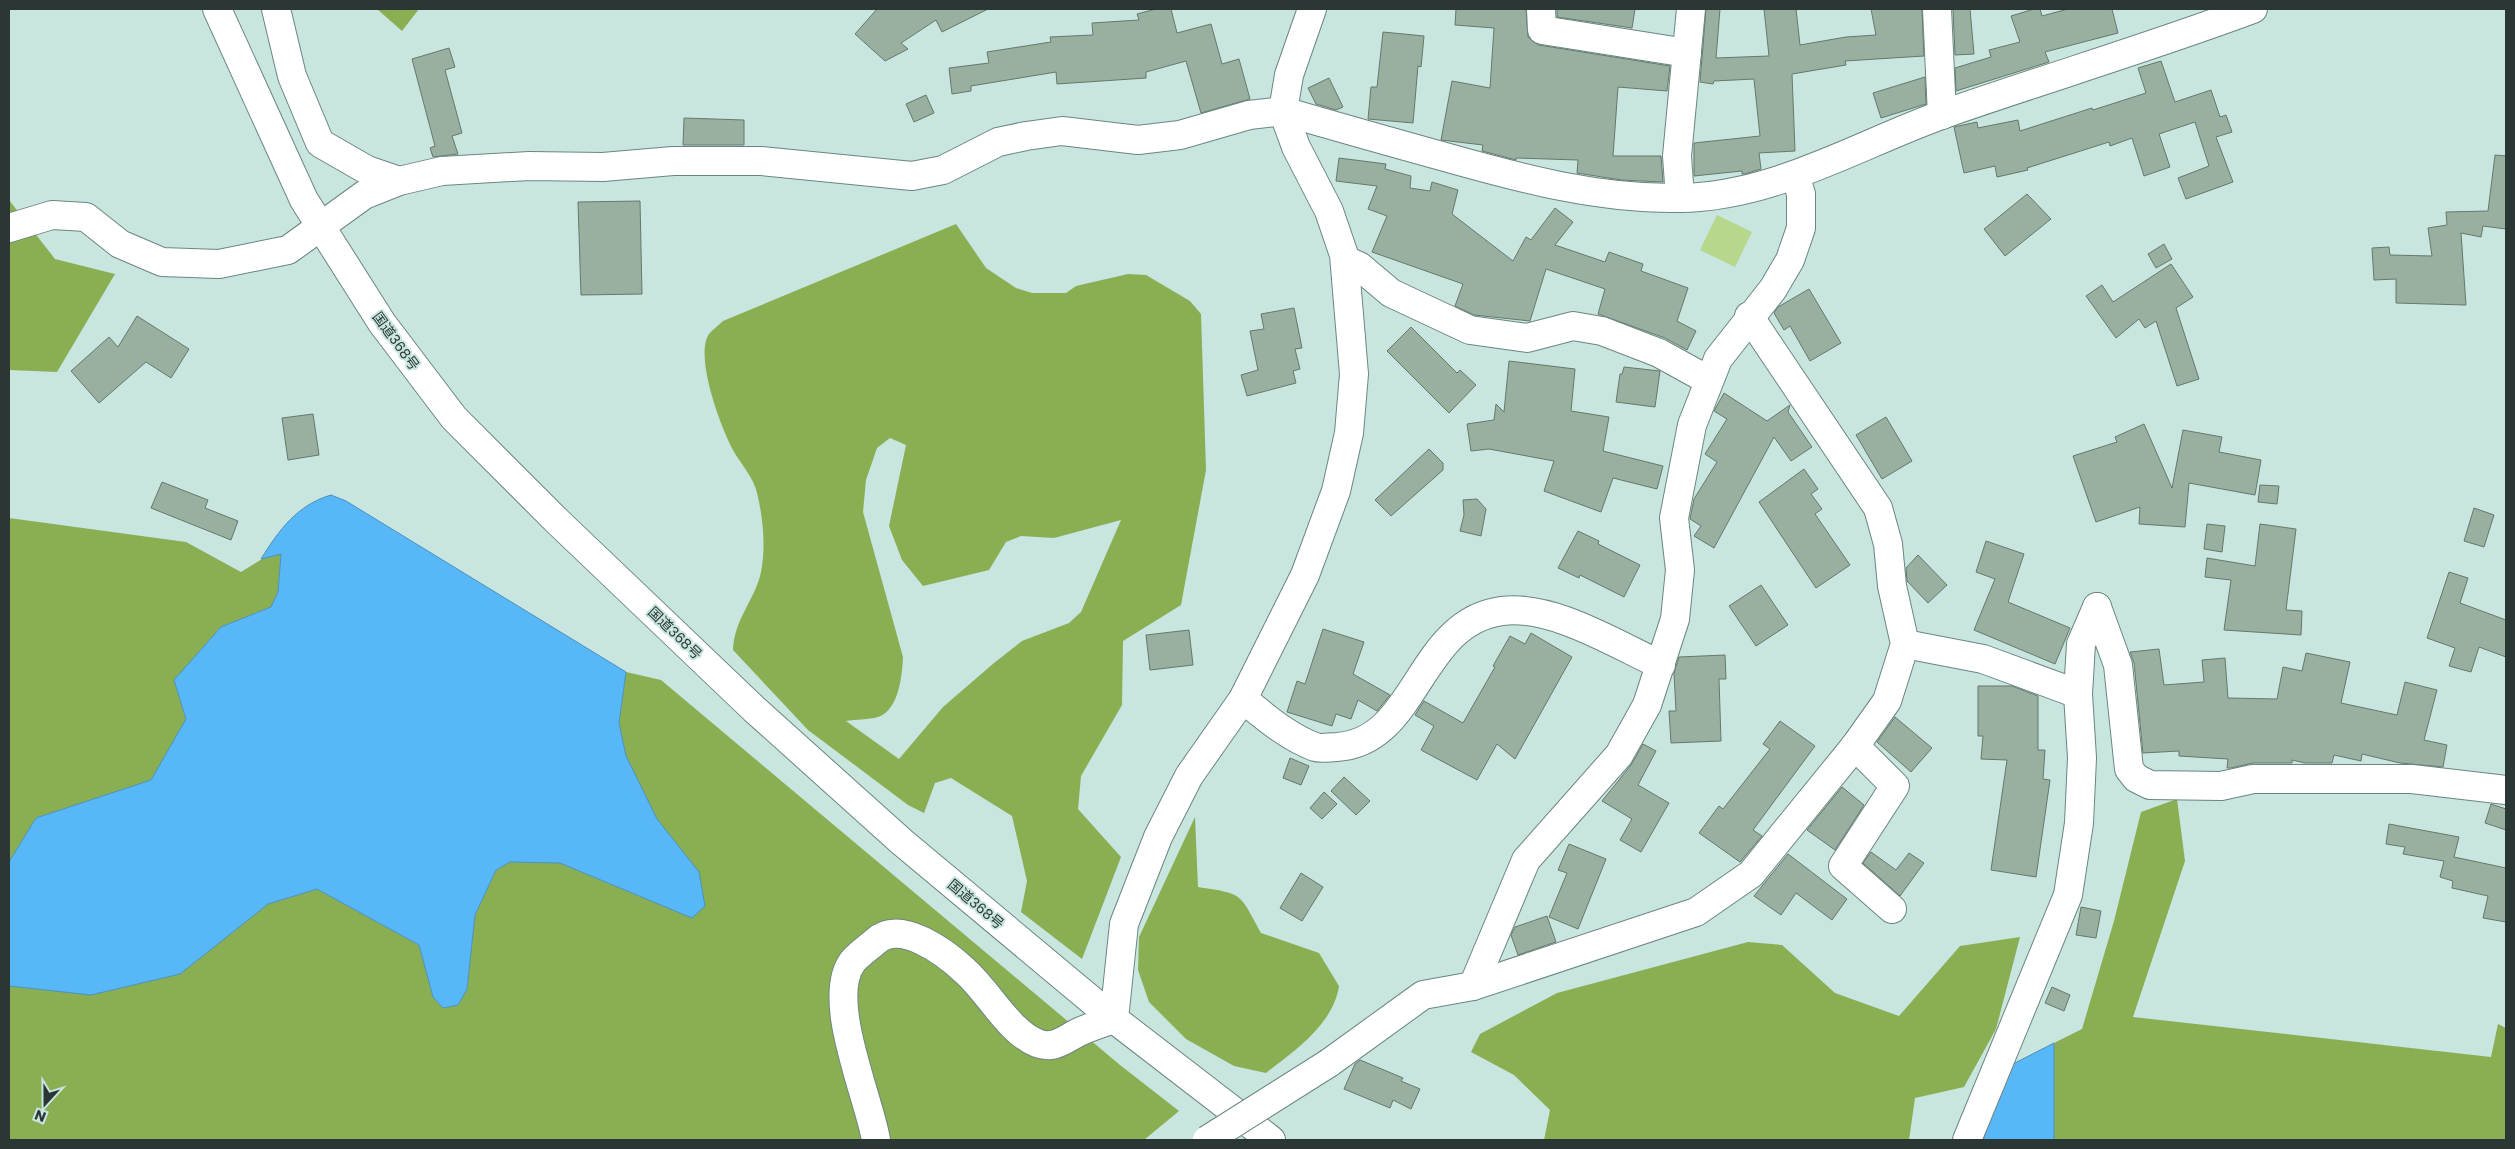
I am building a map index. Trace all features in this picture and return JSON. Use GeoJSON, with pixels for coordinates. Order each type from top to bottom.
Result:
{"type":"FeatureCollection","features":[{"type":"Feature","properties":{"kind":"main road","name":"国道368号"},"geometry":{"type":"LineString","coordinates":[[217,9],[304,200],[382,323],[454,418],[557,521],[754,709],[887,828],[1114,1019],[1271,1140]]}},
{"type":"Feature","properties":{"kind":"main road"},"geometry":{"type":"LineString","coordinates":[[276,9],[292,76],[320,143],[366,170],[399,181]]}},
{"type":"Feature","properties":{"kind":"main road"},"geometry":{"type":"LineString","coordinates":[[876,1140],[855,1070],[842,990],[853,961],[880,938],[892,934],[912,935],[966,971],[1022,1034],[1036,1043],[1047,1046],[1061,1043],[1079,1032],[1114,1019],[1124,924],[1158,837],[1189,776],[1243,699],[1305,575],[1336,491],[1349,433],[1354,374],[1345,260],[1329,211],[1296,147],[1283,111],[1290,75],[1312,9]]}},
{"type":"Feature","properties":{"kind":"main road"},"geometry":{"type":"LineString","coordinates":[[1541,9],[1542,30],[1687,53]]}},
{"type":"Feature","properties":{"kind":"main road"},"geometry":{"type":"LineString","coordinates":[[1680,198],[1677,156],[1691,9]]}},
{"type":"Feature","properties":{"kind":"main road"},"geometry":{"type":"LineString","coordinates":[[1937,9],[1942,115]]}},
{"type":"Feature","properties":{"kind":"main road"},"geometry":{"type":"LineString","coordinates":[[9,228],[52,215],[86,217],[120,244],[162,262],[219,264],[288,250],[364,195],[399,181],[442,170],[529,166],[603,167],[683,161],[761,161],[912,176],[943,170],[998,142],[1026,136],[1062,132],[1138,140],[1180,135],[1249,115],[1283,111],[1521,178],[1615,197],[1680,198],[1718,196],[1758,187],[1795,175],[1942,115],[2252,9]]}},
{"type":"Feature","properties":{"kind":"main road"},"geometry":{"type":"LineString","coordinates":[[1473,986],[1526,860],[1619,755],[1647,705],[1675,619],[1680,570],[1674,518],[1692,425],[1718,358],[1772,289],[1790,260],[1801,228],[1801,194],[1795,175]]}},
{"type":"Feature","properties":{"kind":"main road"},"geometry":{"type":"LineString","coordinates":[[1345,260],[1359,266],[1391,293],[1470,330],[1528,338],[1573,326],[1602,331],[1659,353],[1708,380]]}},
{"type":"Feature","properties":{"kind":"main road"},"geometry":{"type":"LineString","coordinates":[[1207,1140],[1329,1062],[1423,995],[1473,986],[1696,912],[1714,901],[1750,874],[1855,746],[1887,701],[1906,644],[1892,586],[1888,544],[1878,508],[1749,316]]}},
{"type":"Feature","properties":{"kind":"main road"},"geometry":{"type":"LineString","coordinates":[[1967,1140],[2068,895],[2079,823],[2081,777],[2078,694],[2081,644],[2097,607],[2118,665],[2128,769],[2136,778],[2150,784],[2221,786],[2253,779],[2412,779],[2506,790]]}},
{"type":"Feature","properties":{"kind":"main road"},"geometry":{"type":"LineString","coordinates":[[1243,699],[1276,726],[1316,748],[1347,746],[1374,734],[1401,708],[1449,637],[1474,619],[1502,611],[1556,616],[1661,665]]}},
{"type":"Feature","properties":{"kind":"main road"},"geometry":{"type":"LineString","coordinates":[[1906,644],[1983,659],[2078,694]]}},
{"type":"Feature","properties":{"kind":"main road"},"geometry":{"type":"LineString","coordinates":[[1855,746],[1895,786],[1843,866],[1892,909]]}},
{"type":"Feature","properties":{"kind":"green space"},"geometry":{"type":"Polygon","coordinates":[[[377,9],[419,9],[402,31],[377,9]]]}},
{"type":"Feature","properties":{"kind":"green space"},"geometry":{"type":"Polygon","coordinates":[[[9,200],[55,259],[115,274],[57,372],[9,370],[9,200]]]}},
{"type":"Feature","properties":{"kind":"green space"},"geometry":{"type":"Polygon","coordinates":[[[1717,215],[1752,232],[1735,267],[1700,250],[1717,215]]]}},
{"type":"Feature","properties":{"kind":"green space"},"geometry":{"type":"Polygon","coordinates":[[[956,224],[986,268],[1016,288],[1032,293],[1066,293],[1076,286],[1128,274],[1146,275],[1190,301],[1201,314],[1206,470],[1181,605],[1123,641],[1122,705],[1081,776],[1078,809],[1121,857],[1082,959],[1021,912],[1027,881],[1012,816],[951,778],[935,783],[924,813],[908,805],[808,730],[733,650],[737,629],[761,572],[764,542],[761,512],[755,487],[722,426],[707,375],[705,344],[709,334],[723,321],[956,224]],[[890,438],[877,448],[866,480],[863,512],[903,657],[898,692],[891,707],[878,717],[846,721],[899,759],[943,707],[994,663],[1022,641],[1069,623],[1081,612],[1121,520],[1054,538],[1021,536],[1006,542],[989,570],[923,586],[902,560],[889,526],[906,445],[890,438]]]}},
{"type":"Feature","properties":{"kind":"green space"},"geometry":{"type":"Polygon","coordinates":[[[9,518],[186,542],[241,572],[262,559],[281,553],[278,592],[271,607],[221,627],[174,680],[186,719],[151,780],[36,818],[9,862],[9,518]]]}},
{"type":"Feature","properties":{"kind":"green space"},"geometry":{"type":"Polygon","coordinates":[[[626,672],[661,680],[1120,1065],[1179,1111],[1144,1140],[9,1140],[9,986],[91,995],[180,974],[268,904],[317,889],[419,945],[433,997],[443,1008],[458,1005],[467,989],[475,915],[496,870],[510,862],[560,863],[692,918],[699,872],[657,819],[626,756],[619,723],[626,672]]]}},
{"type":"Feature","properties":{"kind":"green space"},"geometry":{"type":"Polygon","coordinates":[[[2177,799],[2185,861],[2133,1017],[2491,1057],[2498,1024],[2506,1028],[2506,1140],[2054,1140],[2054,1043],[2082,1029],[2114,921],[2141,812],[2177,799]]]}},
{"type":"Feature","properties":{"kind":"green space"},"geometry":{"type":"Polygon","coordinates":[[[1195,817],[1198,887],[1224,891],[1238,897],[1243,902],[1261,933],[1319,953],[1339,986],[1329,1013],[1321,1025],[1300,1046],[1266,1073],[1234,1066],[1186,1039],[1149,1002],[1138,970],[1139,937],[1195,817]]]}},
{"type":"Feature","properties":{"kind":"green space"},"geometry":{"type":"Polygon","coordinates":[[[2020,937],[1996,1029],[1964,1087],[1915,1098],[1909,1140],[1544,1140],[1550,1110],[1514,1075],[1471,1052],[1480,1034],[1557,993],[1748,942],[1782,945],[1835,993],[1899,1016],[1960,946],[2020,937]]]}},
{"type":"Feature","properties":{"kind":"water"},"geometry":{"type":"Polygon","coordinates":[[[331,495],[346,501],[626,672],[619,723],[626,756],[657,819],[699,872],[705,906],[692,918],[560,863],[510,862],[496,870],[475,915],[467,989],[458,1005],[443,1008],[433,997],[419,945],[317,889],[268,904],[180,974],[91,995],[9,986],[9,862],[36,818],[151,780],[186,719],[174,680],[221,627],[271,607],[278,592],[281,554],[261,559],[290,520],[308,505],[331,495]]]}},
{"type":"Feature","properties":{"kind":"water"},"geometry":{"type":"Polygon","coordinates":[[[2054,1043],[2054,1140],[1983,1140],[2011,1065],[2054,1043]]]}},
{"type":"Feature","properties":{"kind":"building"},"geometry":{"type":"Polygon","coordinates":[[[877,9],[988,9],[942,32],[936,20],[901,43],[908,49],[885,61],[855,34],[877,9]]]}},
{"type":"Feature","properties":{"kind":"building"},"geometry":{"type":"Polygon","coordinates":[[[1156,9],[1171,9],[1177,33],[1211,24],[1222,64],[1239,59],[1250,99],[1201,113],[1186,61],[1146,72],[1146,78],[1057,84],[1056,72],[971,86],[971,91],[952,94],[949,68],[989,63],[987,52],[1051,42],[1050,37],[1093,35],[1092,23],[1139,20],[1137,14],[1156,9]]]}},
{"type":"Feature","properties":{"kind":"building"},"geometry":{"type":"Polygon","coordinates":[[[1456,9],[1526,9],[1528,37],[1539,45],[1670,66],[1667,91],[1618,87],[1613,156],[1661,156],[1663,182],[1621,180],[1577,173],[1578,160],[1516,158],[1516,160],[1482,151],[1483,145],[1441,140],[1452,81],[1490,88],[1494,28],[1455,25],[1456,9]]]}},
{"type":"Feature","properties":{"kind":"building"},"geometry":{"type":"Polygon","coordinates":[[[1557,9],[1635,9],[1632,28],[1557,17],[1557,9]]]}},
{"type":"Feature","properties":{"kind":"building"},"geometry":{"type":"Polygon","coordinates":[[[1706,9],[1720,9],[1716,58],[1769,56],[1764,9],[1796,9],[1800,45],[1846,37],[1876,35],[1871,9],[1922,9],[1924,56],[1845,61],[1846,65],[1792,74],[1795,151],[1759,153],[1761,169],[1745,174],[1742,174],[1742,171],[1694,176],[1694,143],[1760,136],[1754,79],[1714,81],[1713,84],[1700,82],[1706,9]]]}},
{"type":"Feature","properties":{"kind":"building"},"geometry":{"type":"Polygon","coordinates":[[[1953,9],[1970,9],[1974,54],[1955,55],[1953,9]]]}},
{"type":"Feature","properties":{"kind":"building"},"geometry":{"type":"Polygon","coordinates":[[[2040,9],[2042,16],[2068,9],[2112,9],[2118,33],[2045,52],[2049,62],[1956,91],[1955,68],[1991,57],[1989,50],[2020,42],[2011,16],[2040,9]]]}},
{"type":"Feature","properties":{"kind":"building"},"geometry":{"type":"Polygon","coordinates":[[[1383,32],[1424,36],[1421,67],[1418,66],[1413,123],[1368,119],[1371,87],[1377,87],[1383,32]]]}},
{"type":"Feature","properties":{"kind":"building"},"geometry":{"type":"Polygon","coordinates":[[[449,48],[455,67],[445,70],[462,133],[452,136],[458,154],[433,157],[430,148],[435,146],[412,59],[449,48]]]}},
{"type":"Feature","properties":{"kind":"building"},"geometry":{"type":"Polygon","coordinates":[[[2161,61],[2175,102],[2211,90],[2220,117],[2226,115],[2232,132],[2216,137],[2233,182],[2186,199],[2178,178],[2209,166],[2195,122],[2159,134],[2170,167],[2144,176],[2132,138],[2110,146],[2109,142],[2027,168],[2028,170],[1997,177],[1995,166],[1964,173],[1954,127],[1977,122],[1978,128],[2018,120],[2020,131],[2092,108],[2093,110],[2146,93],[2138,68],[2161,61]]]}},
{"type":"Feature","properties":{"kind":"building"},"geometry":{"type":"Polygon","coordinates":[[[1925,77],[1926,104],[1881,118],[1873,93],[1925,77]]]}},
{"type":"Feature","properties":{"kind":"building"},"geometry":{"type":"Polygon","coordinates":[[[1329,78],[1343,107],[1336,110],[1316,104],[1308,88],[1329,78]]]}},
{"type":"Feature","properties":{"kind":"building"},"geometry":{"type":"Polygon","coordinates":[[[926,95],[934,113],[914,122],[906,104],[926,95]]]}},
{"type":"Feature","properties":{"kind":"building"},"geometry":{"type":"Polygon","coordinates":[[[684,118],[744,120],[744,145],[683,145],[684,118]]]}},
{"type":"Feature","properties":{"kind":"building"},"geometry":{"type":"Polygon","coordinates":[[[2495,155],[2506,156],[2506,229],[2483,226],[2481,237],[2461,233],[2466,305],[2396,303],[2396,279],[2374,280],[2372,248],[2389,247],[2390,255],[2432,256],[2428,228],[2447,225],[2446,212],[2488,211],[2495,155]]]}},
{"type":"Feature","properties":{"kind":"building"},"geometry":{"type":"Polygon","coordinates":[[[1339,158],[1386,164],[1385,169],[1411,176],[1410,188],[1430,191],[1432,182],[1458,190],[1452,214],[1513,261],[1526,237],[1531,240],[1555,208],[1573,222],[1555,245],[1605,262],[1609,252],[1643,264],[1641,271],[1688,288],[1677,321],[1696,331],[1687,350],[1665,338],[1598,314],[1605,289],[1546,269],[1530,321],[1474,315],[1455,306],[1463,284],[1372,252],[1387,216],[1368,209],[1377,186],[1336,181],[1339,158]]]}},
{"type":"Feature","properties":{"kind":"building"},"geometry":{"type":"Polygon","coordinates":[[[2027,194],[2051,219],[2005,256],[1984,229],[2027,194]]]}},
{"type":"Feature","properties":{"kind":"building"},"geometry":{"type":"Polygon","coordinates":[[[640,201],[642,294],[581,295],[578,202],[640,201]]]}},
{"type":"Feature","properties":{"kind":"building"},"geometry":{"type":"Polygon","coordinates":[[[2164,244],[2172,259],[2156,268],[2148,254],[2164,244]]]}},
{"type":"Feature","properties":{"kind":"building"},"geometry":{"type":"Polygon","coordinates":[[[2171,264],[2193,297],[2176,308],[2199,379],[2177,386],[2156,321],[2145,328],[2139,319],[2116,338],[2086,296],[2102,285],[2113,302],[2171,264]]]}},
{"type":"Feature","properties":{"kind":"building"},"geometry":{"type":"Polygon","coordinates":[[[1809,289],[1841,343],[1810,361],[1790,326],[1784,330],[1774,313],[1778,307],[1809,289]]]}},
{"type":"Feature","properties":{"kind":"building"},"geometry":{"type":"Polygon","coordinates":[[[1294,308],[1302,348],[1295,349],[1300,369],[1293,371],[1296,383],[1247,396],[1241,375],[1258,370],[1250,331],[1264,329],[1261,314],[1294,308]]]}},
{"type":"Feature","properties":{"kind":"building"},"geometry":{"type":"Polygon","coordinates":[[[137,316],[189,349],[171,378],[146,362],[99,403],[71,371],[109,337],[118,347],[137,316]]]}},
{"type":"Feature","properties":{"kind":"building"},"geometry":{"type":"Polygon","coordinates":[[[1411,327],[1457,373],[1460,370],[1476,385],[1449,413],[1387,351],[1411,327]]]}},
{"type":"Feature","properties":{"kind":"building"},"geometry":{"type":"Polygon","coordinates":[[[1509,361],[1575,369],[1571,411],[1609,417],[1603,451],[1663,466],[1657,489],[1613,478],[1601,512],[1544,491],[1554,461],[1489,449],[1471,451],[1467,424],[1494,420],[1496,404],[1504,412],[1509,361]]]}},
{"type":"Feature","properties":{"kind":"building"},"geometry":{"type":"Polygon","coordinates":[[[1624,367],[1660,371],[1655,407],[1616,402],[1620,374],[1622,374],[1624,367]]]}},
{"type":"Feature","properties":{"kind":"building"},"geometry":{"type":"Polygon","coordinates":[[[1724,393],[1767,421],[1790,405],[1788,412],[1812,447],[1791,461],[1774,437],[1714,548],[1694,536],[1701,526],[1690,519],[1694,499],[1717,462],[1705,454],[1727,419],[1714,411],[1724,393]]]}},
{"type":"Feature","properties":{"kind":"building"},"geometry":{"type":"Polygon","coordinates":[[[313,414],[319,455],[288,460],[282,418],[313,414]]]}},
{"type":"Feature","properties":{"kind":"building"},"geometry":{"type":"Polygon","coordinates":[[[1886,417],[1912,461],[1882,479],[1856,435],[1886,417]]]}},
{"type":"Feature","properties":{"kind":"building"},"geometry":{"type":"Polygon","coordinates":[[[2144,424],[2172,488],[2183,430],[2222,437],[2219,452],[2261,460],[2255,495],[2189,483],[2185,527],[2139,524],[2140,507],[2096,522],[2073,456],[2117,442],[2115,437],[2144,424]]]}},
{"type":"Feature","properties":{"kind":"building"},"geometry":{"type":"Polygon","coordinates":[[[1429,449],[1443,463],[1443,470],[1391,516],[1375,500],[1429,449]]]}},
{"type":"Feature","properties":{"kind":"building"},"geometry":{"type":"Polygon","coordinates":[[[1804,469],[1818,489],[1811,494],[1822,509],[1815,514],[1850,565],[1816,588],[1759,502],[1804,469]]]}},
{"type":"Feature","properties":{"kind":"building"},"geometry":{"type":"Polygon","coordinates":[[[162,482],[208,500],[205,508],[238,521],[231,540],[151,508],[162,482]]]}},
{"type":"Feature","properties":{"kind":"building"},"geometry":{"type":"Polygon","coordinates":[[[2260,485],[2279,486],[2277,504],[2258,502],[2260,485]]]}},
{"type":"Feature","properties":{"kind":"building"},"geometry":{"type":"Polygon","coordinates":[[[1477,499],[1486,509],[1481,536],[1460,531],[1464,515],[1463,500],[1477,499]]]}},
{"type":"Feature","properties":{"kind":"building"},"geometry":{"type":"Polygon","coordinates":[[[2474,508],[2494,515],[2484,547],[2464,541],[2474,508]]]}},
{"type":"Feature","properties":{"kind":"building"},"geometry":{"type":"Polygon","coordinates":[[[2207,524],[2225,526],[2222,552],[2204,549],[2207,524]]]}},
{"type":"Feature","properties":{"kind":"building"},"geometry":{"type":"Polygon","coordinates":[[[2260,524],[2296,529],[2286,610],[2302,611],[2301,635],[2224,630],[2231,580],[2205,577],[2207,558],[2255,566],[2260,524]]]}},
{"type":"Feature","properties":{"kind":"building"},"geometry":{"type":"Polygon","coordinates":[[[1578,531],[1599,541],[1598,544],[1640,565],[1624,597],[1580,575],[1579,578],[1558,568],[1578,531]]]}},
{"type":"Feature","properties":{"kind":"building"},"geometry":{"type":"Polygon","coordinates":[[[1986,541],[2024,554],[2008,602],[2070,628],[2055,664],[1974,630],[1995,579],[1976,572],[1986,541]]]}},
{"type":"Feature","properties":{"kind":"building"},"geometry":{"type":"Polygon","coordinates":[[[1918,555],[1947,585],[1928,603],[1907,581],[1906,568],[1918,555]]]}},
{"type":"Feature","properties":{"kind":"building"},"geometry":{"type":"Polygon","coordinates":[[[2449,572],[2468,578],[2460,603],[2506,620],[2506,657],[2479,647],[2471,672],[2449,666],[2455,648],[2427,638],[2449,572]]]}},
{"type":"Feature","properties":{"kind":"building"},"geometry":{"type":"Polygon","coordinates":[[[1761,585],[1788,625],[1756,646],[1729,606],[1761,585]]]}},
{"type":"Feature","properties":{"kind":"building"},"geometry":{"type":"Polygon","coordinates":[[[1323,629],[1364,642],[1353,674],[1390,695],[1377,711],[1358,700],[1351,719],[1336,714],[1332,726],[1287,712],[1297,681],[1305,684],[1323,629]]]}},
{"type":"Feature","properties":{"kind":"building"},"geometry":{"type":"Polygon","coordinates":[[[1189,630],[1193,665],[1150,670],[1146,635],[1189,630]]]}},
{"type":"Feature","properties":{"kind":"building"},"geometry":{"type":"Polygon","coordinates":[[[1531,633],[1572,657],[1515,759],[1497,744],[1477,780],[1421,750],[1434,726],[1415,715],[1424,701],[1463,723],[1495,667],[1493,666],[1510,636],[1525,644],[1531,633]]]}},
{"type":"Feature","properties":{"kind":"building"},"geometry":{"type":"Polygon","coordinates":[[[2159,649],[2164,685],[2204,682],[2202,660],[2225,658],[2228,698],[2277,699],[2283,667],[2302,671],[2306,653],[2350,662],[2341,703],[2397,715],[2405,682],[2437,690],[2424,740],[2447,745],[2443,767],[2400,763],[2362,754],[2361,761],[2334,755],[2332,763],[2305,763],[2292,760],[2292,763],[2253,763],[2227,768],[2228,759],[2179,756],[2179,751],[2143,753],[2134,663],[2130,652],[2159,649]]]}},
{"type":"Feature","properties":{"kind":"building"},"geometry":{"type":"Polygon","coordinates":[[[1725,655],[1726,679],[1719,679],[1721,741],[1671,743],[1669,711],[1676,711],[1674,673],[1679,657],[1725,655]]]}},
{"type":"Feature","properties":{"kind":"building"},"geometry":{"type":"Polygon","coordinates":[[[1978,686],[2012,686],[2038,696],[2038,750],[2045,750],[2043,779],[2050,780],[2036,877],[1991,870],[2007,760],[1981,759],[1983,736],[1978,736],[1978,686]]]}},
{"type":"Feature","properties":{"kind":"building"},"geometry":{"type":"Polygon","coordinates":[[[1895,717],[1932,748],[1911,772],[1877,742],[1895,717]]]}},
{"type":"Feature","properties":{"kind":"building"},"geometry":{"type":"Polygon","coordinates":[[[1780,721],[1815,746],[1753,830],[1762,836],[1740,862],[1699,833],[1719,806],[1723,809],[1770,749],[1763,744],[1780,721]]]}},
{"type":"Feature","properties":{"kind":"building"},"geometry":{"type":"Polygon","coordinates":[[[1643,744],[1656,751],[1638,785],[1669,803],[1641,852],[1620,840],[1632,819],[1602,801],[1631,765],[1643,744]]]}},
{"type":"Feature","properties":{"kind":"building"},"geometry":{"type":"Polygon","coordinates":[[[1290,758],[1309,766],[1301,785],[1283,778],[1290,758]]]}},
{"type":"Feature","properties":{"kind":"building"},"geometry":{"type":"Polygon","coordinates":[[[1344,777],[1370,801],[1356,815],[1331,791],[1344,777]]]}},
{"type":"Feature","properties":{"kind":"building"},"geometry":{"type":"Polygon","coordinates":[[[1842,787],[1864,805],[1835,850],[1807,830],[1842,787]]]}},
{"type":"Feature","properties":{"kind":"building"},"geometry":{"type":"Polygon","coordinates":[[[1324,792],[1337,804],[1322,819],[1310,808],[1324,792]]]}},
{"type":"Feature","properties":{"kind":"building"},"geometry":{"type":"Polygon","coordinates":[[[2491,804],[2506,809],[2506,830],[2485,823],[2491,804]]]}},
{"type":"Feature","properties":{"kind":"building"},"geometry":{"type":"Polygon","coordinates":[[[2389,824],[2459,837],[2454,857],[2506,868],[2506,922],[2483,918],[2488,896],[2452,888],[2453,881],[2440,877],[2444,861],[2403,854],[2405,847],[2386,844],[2389,824]]]}},
{"type":"Feature","properties":{"kind":"building"},"geometry":{"type":"Polygon","coordinates":[[[1569,844],[1606,859],[1578,929],[1549,917],[1567,873],[1558,870],[1569,844]]]}},
{"type":"Feature","properties":{"kind":"building"},"geometry":{"type":"Polygon","coordinates":[[[1871,852],[1896,870],[1909,853],[1924,863],[1900,896],[1863,863],[1871,852]]]}},
{"type":"Feature","properties":{"kind":"building"},"geometry":{"type":"Polygon","coordinates":[[[1788,854],[1847,899],[1832,920],[1796,893],[1781,915],[1754,896],[1788,854]]]}},
{"type":"Feature","properties":{"kind":"building"},"geometry":{"type":"Polygon","coordinates":[[[1301,873],[1323,887],[1302,921],[1280,908],[1301,873]]]}},
{"type":"Feature","properties":{"kind":"building"},"geometry":{"type":"Polygon","coordinates":[[[2081,907],[2101,911],[2096,938],[2076,935],[2081,907]]]}},
{"type":"Feature","properties":{"kind":"building"},"geometry":{"type":"Polygon","coordinates":[[[1547,916],[1556,942],[1518,955],[1511,935],[1515,927],[1547,916]]]}},
{"type":"Feature","properties":{"kind":"building"},"geometry":{"type":"Polygon","coordinates":[[[2052,987],[2070,995],[2064,1011],[2045,1003],[2052,987]]]}},
{"type":"Feature","properties":{"kind":"building"},"geometry":{"type":"Polygon","coordinates":[[[1360,1060],[1403,1078],[1401,1081],[1420,1089],[1411,1109],[1393,1100],[1390,1108],[1344,1089],[1355,1064],[1360,1060]]]}}]}
